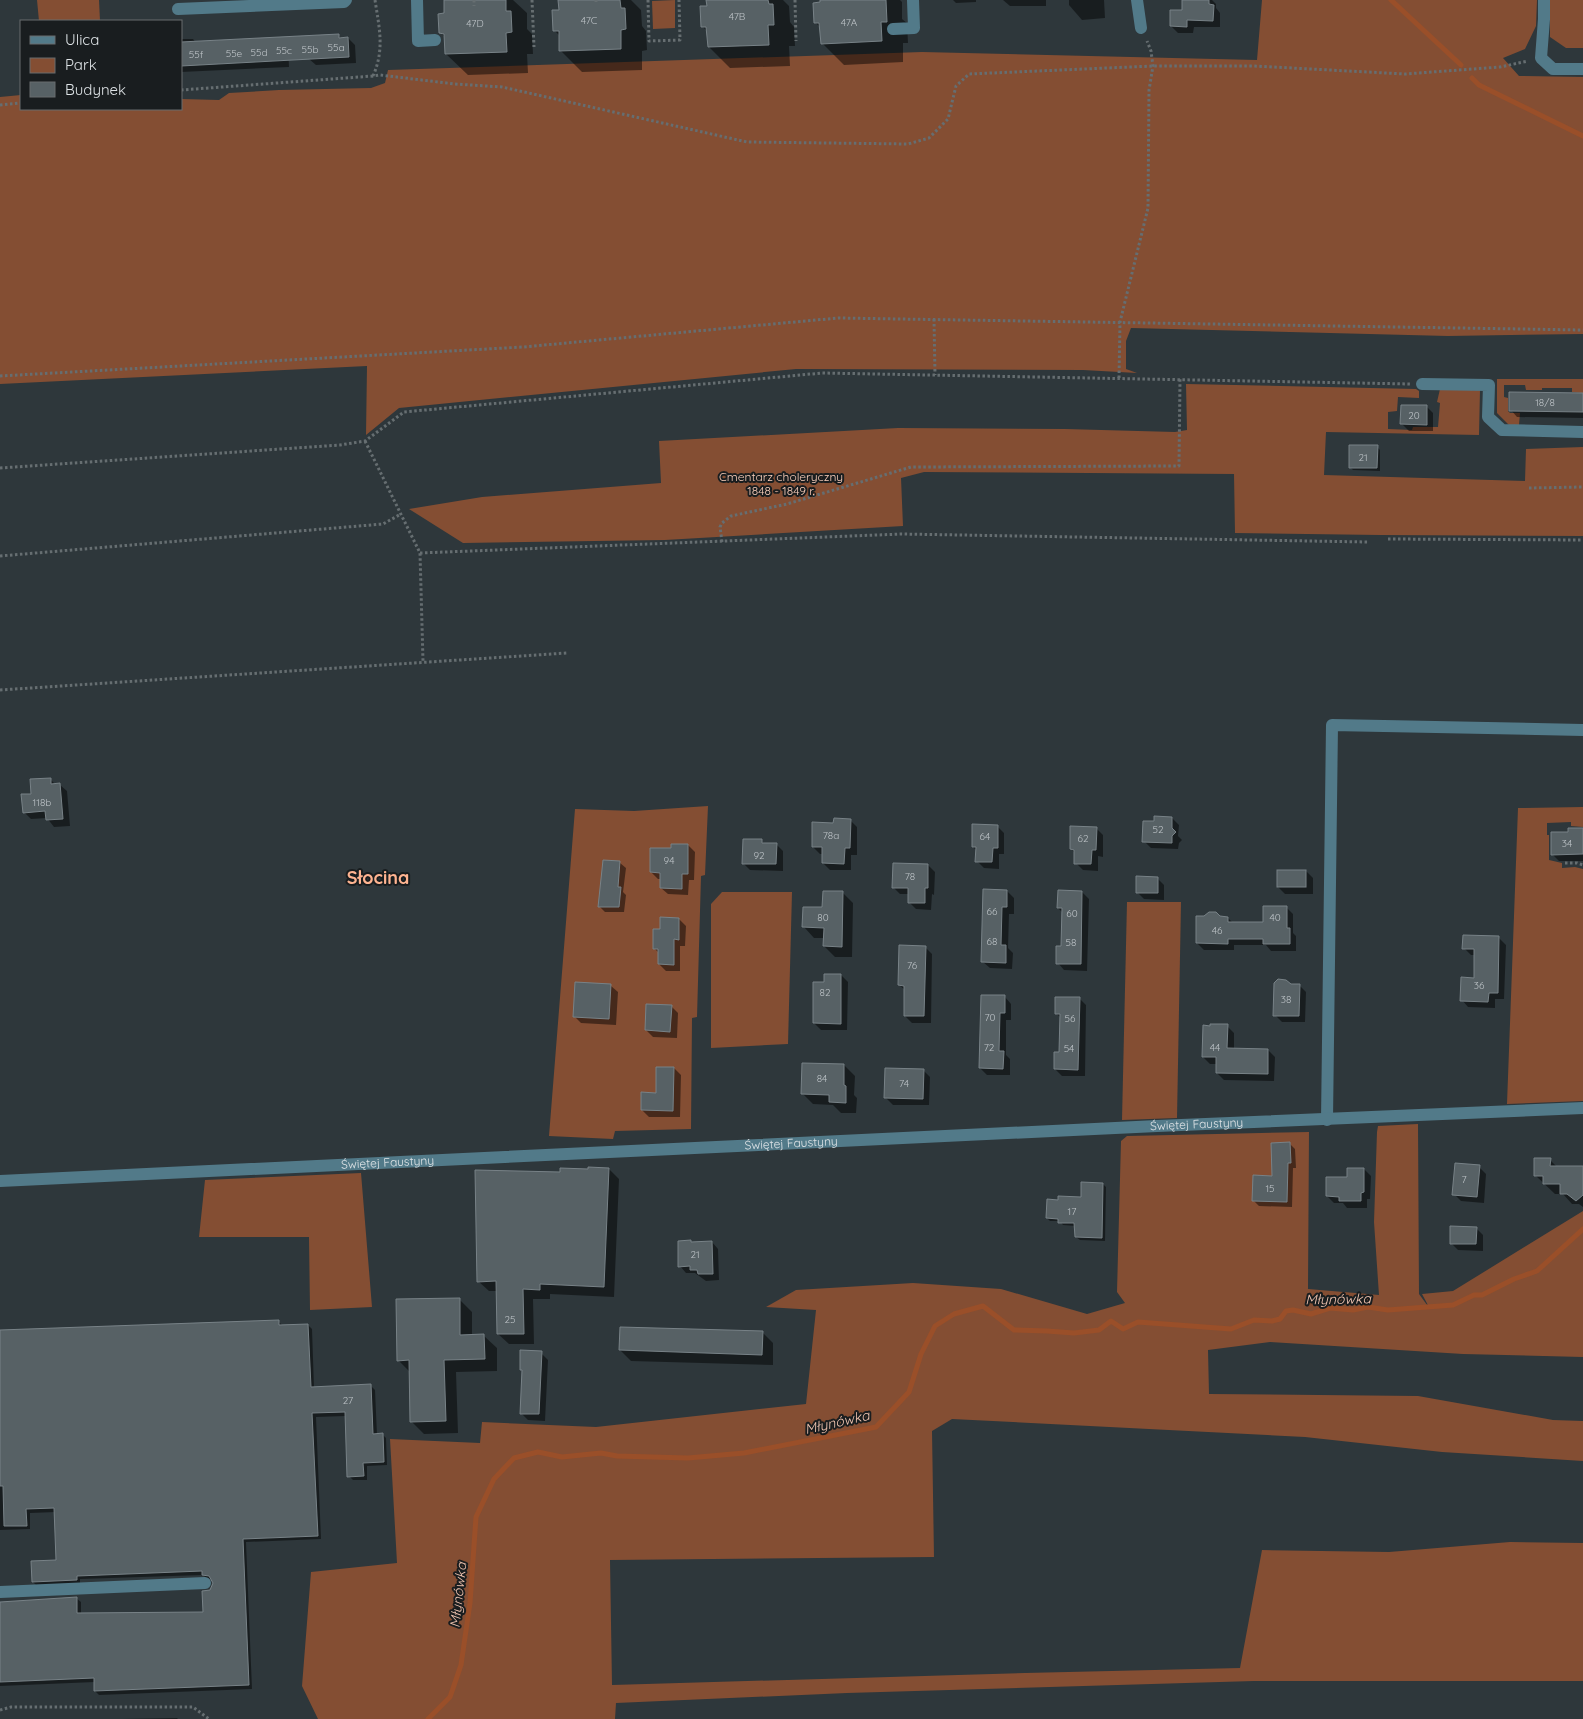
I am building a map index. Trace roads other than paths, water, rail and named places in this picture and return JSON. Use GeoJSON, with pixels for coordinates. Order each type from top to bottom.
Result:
{"type":"FeatureCollection","features":[{"type":"Feature","properties":{"kind":"street"},"geometry":{"type":"LineString","coordinates":[[178,9],[344,2],[346,0]]}},
{"type":"Feature","properties":{"kind":"street"},"geometry":{"type":"LineString","coordinates":[[417,0],[418,41],[435,40]]}},
{"type":"Feature","properties":{"kind":"street"},"geometry":{"type":"LineString","coordinates":[[893,29],[914,28],[913,0]]}},
{"type":"Feature","properties":{"kind":"street"},"geometry":{"type":"LineString","coordinates":[[1137,0],[1141,28]]}},
{"type":"Feature","properties":{"kind":"street"},"geometry":{"type":"LineString","coordinates":[[1544,0],[1541,58],[1553,70],[1583,69]]}},
{"type":"Feature","properties":{"kind":"street"},"geometry":{"type":"LineString","coordinates":[[1422,384],[1489,386],[1488,417],[1502,430],[1583,432]]}},
{"type":"Feature","properties":{"kind":"street"},"geometry":{"type":"LineString","coordinates":[[1327,1120],[1332,725],[1583,730]]}},
{"type":"Feature","properties":{"kind":"street","name":"Świętej Faustyny"},"geometry":{"type":"LineString","coordinates":[[0,1181],[1583,1108]]}},
{"type":"Feature","properties":{"kind":"street"},"geometry":{"type":"LineString","coordinates":[[0,1592],[206,1583]]}},
{"type":"Feature","properties":{"kind":"waterway"},"geometry":{"type":"LineString","coordinates":[[1391,0],[1461,65]]}},
{"type":"Feature","properties":{"kind":"waterway"},"geometry":{"type":"LineString","coordinates":[[1472,78],[1479,85],[1583,136]]}},
{"type":"Feature","properties":{"kind":"waterway","name":"Młynówka"},"geometry":{"type":"LineString","coordinates":[[428,1719],[450,1697],[461,1665],[470,1603],[476,1517],[494,1479],[514,1458],[538,1452],[562,1457],[601,1453],[617,1456],[688,1458],[744,1453],[876,1427],[909,1392],[921,1354],[935,1326],[954,1314],[983,1306],[1014,1330],[1074,1333],[1099,1330],[1111,1321],[1123,1329],[1138,1322],[1231,1329],[1254,1320],[1272,1321],[1280,1319],[1286,1311],[1293,1310],[1311,1314],[1330,1308],[1353,1310],[1368,1307],[1388,1310],[1453,1305],[1474,1295],[1482,1295],[1514,1279],[1537,1271],[1583,1229]]}},
{"type":"Feature","properties":{"kind":"district","name":"Słocina"},"geometry":{"type":"Point","coordinates":[378,878]}},
{"type":"Feature","properties":{"kind":"park label","name":"Cmentarz choleryczny 1848 - 1849 r."},"geometry":{"type":"Point","coordinates":[781,484]}}]}
